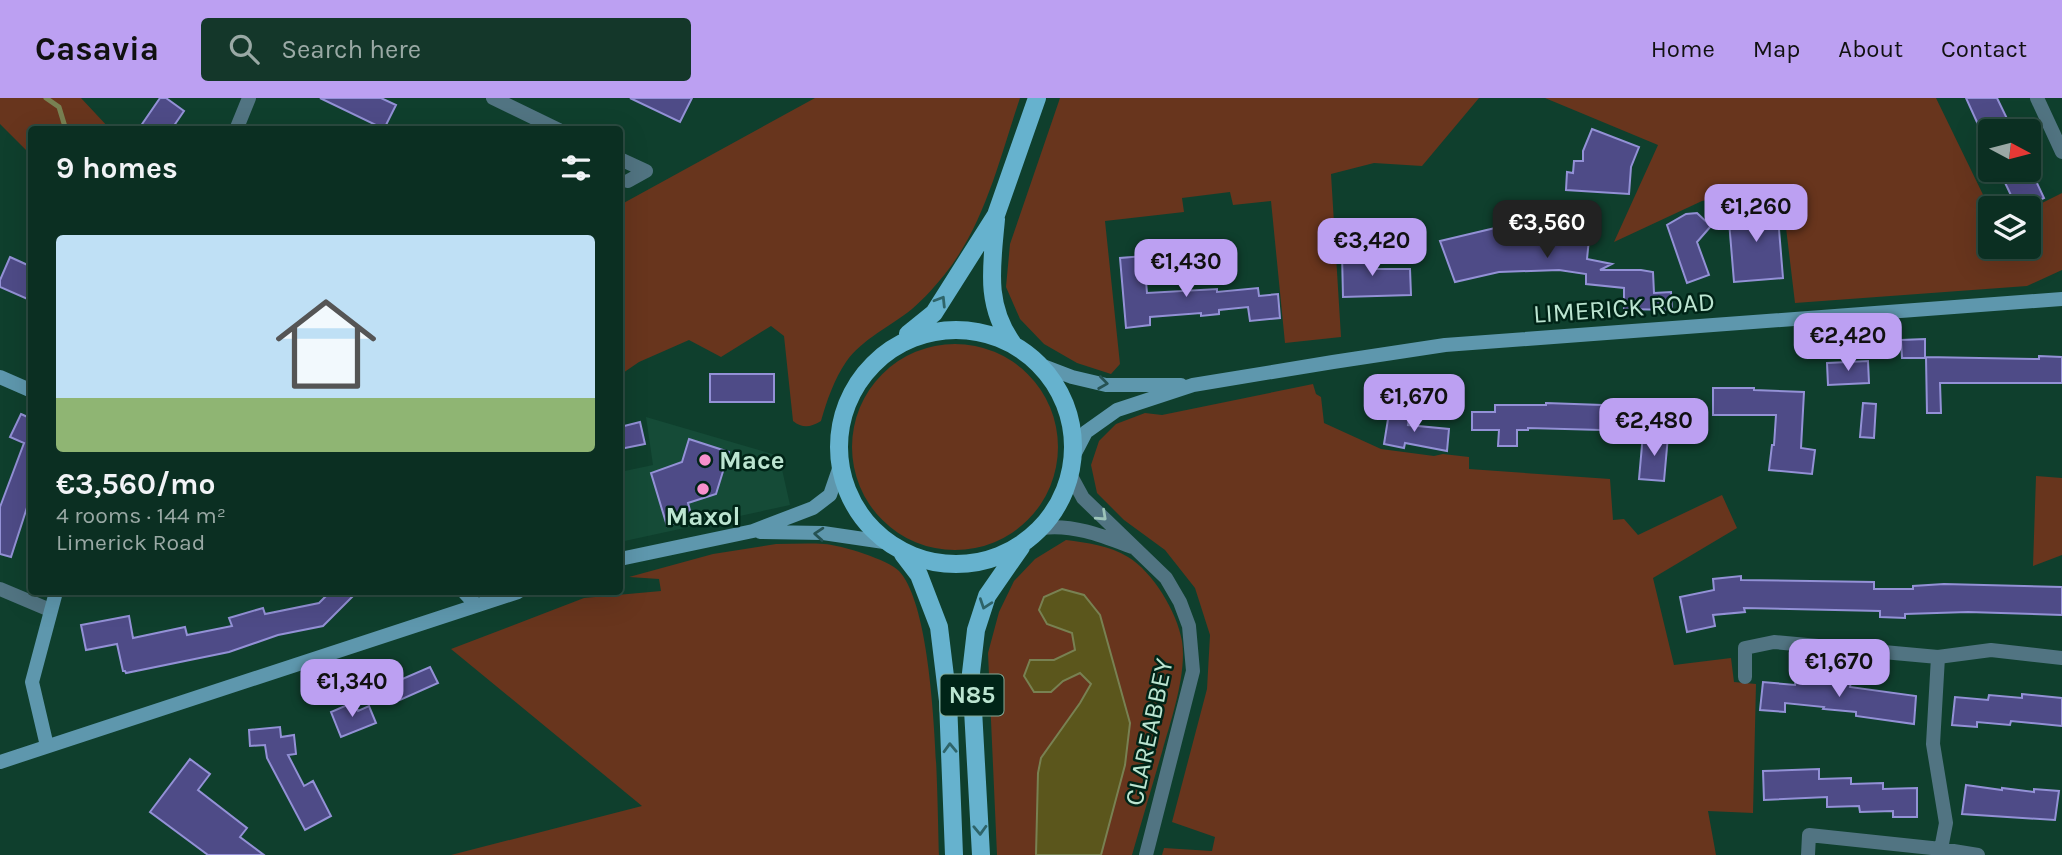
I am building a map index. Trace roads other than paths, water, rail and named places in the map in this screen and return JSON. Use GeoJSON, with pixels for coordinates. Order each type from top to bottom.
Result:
{"type":"FeatureCollection","features":[{"type":"Feature","properties":{"kind":"main road","name":"N85"},"geometry":{"type":"LineString","coordinates":[[1021,547],[988,561],[965,566],[940,565],[903,554],[884,542],[859,512],[840,466],[840,433],[846,403],[871,364],[934,313],[996,215],[1037,98]]}},
{"type":"Feature","properties":{"kind":"main road","name":"N85"},"geometry":{"type":"LineString","coordinates":[[981,855],[971,673],[975,641],[987,596],[1021,547],[1042,528],[1059,502],[1071,476],[1073,457],[1068,419],[1053,386],[1038,364],[1013,344],[1002,328],[993,303],[991,278],[996,215]]}},
{"type":"Feature","properties":{"kind":"main road","name":"LIMERICK ROAD"},"geometry":{"type":"LineString","coordinates":[[1193,385],[1445,345],[2061,299]]}},
{"type":"Feature","properties":{"kind":"main road","name":"N85"},"geometry":{"type":"LineString","coordinates":[[891,347],[915,335],[940,329],[967,329],[1013,344]]}},
{"type":"Feature","properties":{"kind":"main road"},"geometry":{"type":"LineString","coordinates":[[1038,364],[1072,377],[1106,384],[1193,385]]}},
{"type":"Feature","properties":{"kind":"main road"},"geometry":{"type":"LineString","coordinates":[[0,377],[28,389]]}},
{"type":"Feature","properties":{"kind":"main road"},"geometry":{"type":"LineString","coordinates":[[1073,457],[1086,432],[1117,410],[1193,385]]}},
{"type":"Feature","properties":{"kind":"main road"},"geometry":{"type":"LineString","coordinates":[[623,558],[753,531],[813,508],[830,495],[840,466]]}},
{"type":"Feature","properties":{"kind":"main road"},"geometry":{"type":"LineString","coordinates":[[753,531],[823,533],[884,542]]}},
{"type":"Feature","properties":{"kind":"main road","name":"N85"},"geometry":{"type":"LineString","coordinates":[[903,554],[919,575],[939,627],[948,701],[954,855]]}},
{"type":"Feature","properties":{"kind":"main road"},"geometry":{"type":"LineString","coordinates":[[47,746],[33,682],[55,595]]}},
{"type":"Feature","properties":{"kind":"main road"},"geometry":{"type":"LineString","coordinates":[[467,595],[476,606]]}},
{"type":"Feature","properties":{"kind":"main road"},"geometry":{"type":"LineString","coordinates":[[0,762],[509,595]]}},
{"type":"Feature","properties":{"kind":"street"},"geometry":{"type":"LineString","coordinates":[[238,126],[249,98]]}},
{"type":"Feature","properties":{"kind":"street"},"geometry":{"type":"LineString","coordinates":[[493,98],[551,126]]}},
{"type":"Feature","properties":{"kind":"street"},"geometry":{"type":"LineString","coordinates":[[2036,98],[2062,152]]}},
{"type":"Feature","properties":{"kind":"street"},"geometry":{"type":"LineString","coordinates":[[623,160],[646,171],[628,181]]}},
{"type":"Feature","properties":{"kind":"street","name":"CLAREABBEY"},"geometry":{"type":"LineString","coordinates":[[1071,476],[1083,498],[1166,578],[1180,602],[1189,626],[1193,671],[1146,855]]}},
{"type":"Feature","properties":{"kind":"street","name":"CLAREABBEY"},"geometry":{"type":"LineString","coordinates":[[1042,528],[1060,526],[1100,534],[1140,551]]}},
{"type":"Feature","properties":{"kind":"street"},"geometry":{"type":"LineString","coordinates":[[0,589],[50,610]]}},
{"type":"Feature","properties":{"kind":"street"},"geometry":{"type":"LineString","coordinates":[[1745,677],[1745,648],[1774,642],[1938,657],[1991,650],[2062,658]]}},
{"type":"Feature","properties":{"kind":"street"},"geometry":{"type":"LineString","coordinates":[[1938,657],[1933,744],[1946,823],[1941,849]]}},
{"type":"Feature","properties":{"kind":"street"},"geometry":{"type":"LineString","coordinates":[[1808,855],[1809,835],[1979,855]]}},
{"type":"Feature","properties":{"kind":"waterway"},"geometry":{"type":"LineString","coordinates":[[46,98],[59,107],[65,126]]}},
{"type":"Feature","properties":{"kind":"place","name":"Mace"},"geometry":{"type":"Point","coordinates":[705,460]}},
{"type":"Feature","properties":{"kind":"place","name":"Maxol"},"geometry":{"type":"Point","coordinates":[703,489]}}]}
